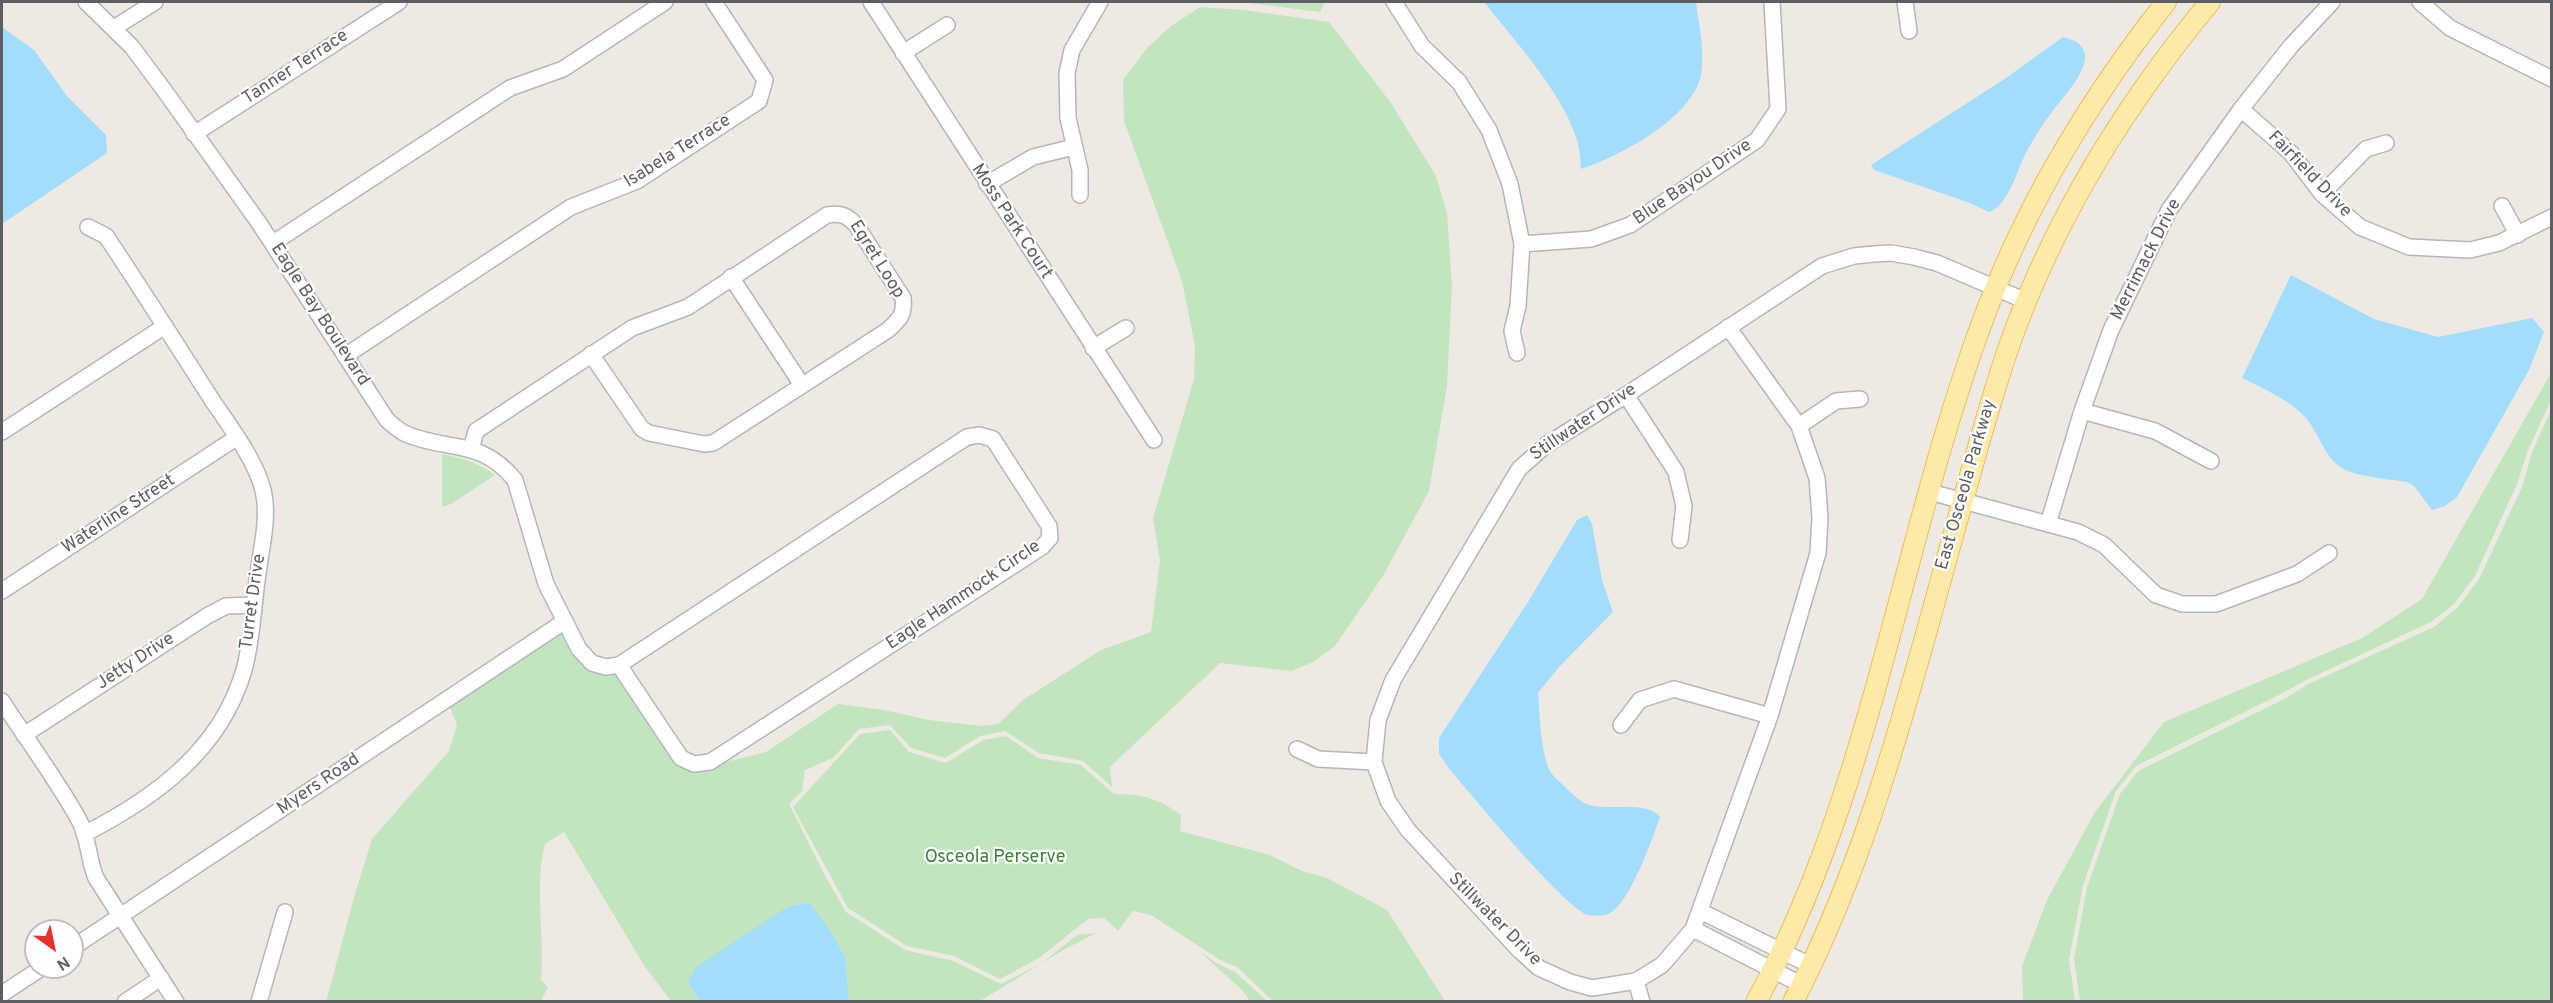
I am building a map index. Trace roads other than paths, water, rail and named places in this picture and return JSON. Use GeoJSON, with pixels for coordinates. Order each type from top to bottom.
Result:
{"type":"FeatureCollection","features":[{"type":"Feature","properties":{"kind":"main road","name":"East Osceola Parkway"},"geometry":{"type":"LineString","coordinates":[[1756,1002],[1782,951],[1840,807],[1963,375],[1995,288],[2031,210],[2079,124],[2139,35],[2166,2]]}},
{"type":"Feature","properties":{"kind":"main road","name":"East Osceola Parkway"},"geometry":{"type":"LineString","coordinates":[[1798,993],[1835,916],[1872,814],[2001,368],[2026,301],[2063,219],[2114,131],[2142,89],[2210,2]]}},
{"type":"Feature","properties":{"kind":"street","name":"Eagle Bay Boulevard"},"geometry":{"type":"LineString","coordinates":[[86,2],[132,47],[273,243],[387,420],[406,434],[489,456],[504,467],[515,480],[546,584],[565,621]]}},
{"type":"Feature","properties":{"kind":"street"},"geometry":{"type":"LineString","coordinates":[[114,28],[155,2]]}},
{"type":"Feature","properties":{"kind":"street","name":"Tanner Terrace"},"geometry":{"type":"LineString","coordinates":[[194,134],[399,2]]}},
{"type":"Feature","properties":{"kind":"street"},"geometry":{"type":"LineString","coordinates":[[273,243],[510,88],[563,69],[665,2]]}},
{"type":"Feature","properties":{"kind":"street","name":"Isabela Terrace"},"geometry":{"type":"LineString","coordinates":[[345,356],[571,207],[637,181],[759,101],[765,80],[714,2]]}},
{"type":"Feature","properties":{"kind":"street","name":"Moss Park Court"},"geometry":{"type":"LineString","coordinates":[[871,2],[1154,440]]}},
{"type":"Feature","properties":{"kind":"street"},"geometry":{"type":"LineString","coordinates":[[1080,195],[1080,170],[1074,147],[1066,92],[1069,61],[1072,50],[1100,2]]}},
{"type":"Feature","properties":{"kind":"street"},"geometry":{"type":"LineString","coordinates":[[1394,2],[1422,46],[1459,82],[1489,130],[1510,184],[1522,244],[1518,306],[1512,331],[1517,353]]}},
{"type":"Feature","properties":{"kind":"street","name":"Blue Bayou Drive"},"geometry":{"type":"LineString","coordinates":[[1522,244],[1591,239],[1630,225],[1757,140],[1778,109],[1772,2]]}},
{"type":"Feature","properties":{"kind":"street"},"geometry":{"type":"LineString","coordinates":[[1905,2],[1909,31]]}},
{"type":"Feature","properties":{"kind":"street","name":"Merrimack Drive"},"geometry":{"type":"LineString","coordinates":[[2048,524],[2082,411],[2110,330],[2169,210],[2241,109],[2291,46],[2332,2]]}},
{"type":"Feature","properties":{"kind":"street"},"geometry":{"type":"LineString","coordinates":[[2420,2],[2450,27],[2552,79]]}},
{"type":"Feature","properties":{"kind":"street"},"geometry":{"type":"LineString","coordinates":[[903,53],[947,25]]}},
{"type":"Feature","properties":{"kind":"street","name":"Fairfield Drive"},"geometry":{"type":"LineString","coordinates":[[2241,109],[2291,153],[2322,194],[2360,227],[2409,247],[2470,250],[2499,243],[2552,217]]}},
{"type":"Feature","properties":{"kind":"street"},"geometry":{"type":"LineString","coordinates":[[2322,194],[2366,149],[2386,142]]}},
{"type":"Feature","properties":{"kind":"street"},"geometry":{"type":"LineString","coordinates":[[987,184],[1033,157],[1074,147]]}},
{"type":"Feature","properties":{"kind":"street"},"geometry":{"type":"LineString","coordinates":[[2502,206],[2518,235]]}},
{"type":"Feature","properties":{"kind":"street","name":"Egret Loop"},"geometry":{"type":"LineString","coordinates":[[471,450],[476,431],[591,354],[632,328],[688,306],[827,215],[838,213],[848,216],[903,298],[904,311],[900,320],[888,330],[712,443],[704,444],[649,433],[642,429],[591,354]]}},
{"type":"Feature","properties":{"kind":"street","name":"Turret Drive"},"geometry":{"type":"LineString","coordinates":[[84,834],[109,821],[171,781],[210,741],[232,700],[243,672],[250,639],[265,514],[263,490],[250,460],[106,236],[88,227]]}},
{"type":"Feature","properties":{"kind":"street","name":"Stillwater Drive"},"geometry":{"type":"LineString","coordinates":[[1728,327],[1799,426],[1817,478],[1820,518],[1818,553],[1770,716],[1693,929],[1662,965],[1636,981],[1592,988],[1570,982],[1539,968],[1518,949],[1408,830],[1388,801],[1374,762],[1378,720],[1393,680],[1519,469],[1546,445],[1822,266],[1854,256],[1891,253],[1937,263],[2026,301]]}},
{"type":"Feature","properties":{"kind":"street"},"geometry":{"type":"LineString","coordinates":[[731,278],[802,385]]}},
{"type":"Feature","properties":{"kind":"street"},"geometry":{"type":"LineString","coordinates":[[2,432],[165,326]]}},
{"type":"Feature","properties":{"kind":"street"},"geometry":{"type":"LineString","coordinates":[[1093,348],[1126,328]]}},
{"type":"Feature","properties":{"kind":"street"},"geometry":{"type":"LineString","coordinates":[[1626,395],[1676,472],[1684,506],[1680,540]]}},
{"type":"Feature","properties":{"kind":"street"},"geometry":{"type":"LineString","coordinates":[[1799,426],[1836,401],[1860,399]]}},
{"type":"Feature","properties":{"kind":"street"},"geometry":{"type":"LineString","coordinates":[[2082,411],[2156,431],[2211,461]]}},
{"type":"Feature","properties":{"kind":"street","name":"Eagle Hammock Circle"},"geometry":{"type":"LineString","coordinates":[[980,435],[993,439],[1049,526],[1050,538],[1042,547],[710,762],[694,764],[681,758],[619,665],[967,437],[980,435]]}},
{"type":"Feature","properties":{"kind":"street","name":"Waterline Street"},"geometry":{"type":"LineString","coordinates":[[2,591],[236,438]]}},
{"type":"Feature","properties":{"kind":"street"},"geometry":{"type":"LineString","coordinates":[[1930,492],[2078,532],[2104,545],[2156,595],[2182,604],[2216,604],[2297,574],[2329,553]]}},
{"type":"Feature","properties":{"kind":"street","name":"Jetty Drive"},"geometry":{"type":"LineString","coordinates":[[24,735],[226,606],[254,605]]}},
{"type":"Feature","properties":{"kind":"street"},"geometry":{"type":"LineString","coordinates":[[565,621],[579,649],[592,663],[606,667],[619,665]]}},
{"type":"Feature","properties":{"kind":"street","name":"Myers Road"},"geometry":{"type":"LineString","coordinates":[[84,940],[565,621]]}},
{"type":"Feature","properties":{"kind":"street"},"geometry":{"type":"LineString","coordinates":[[1621,725],[1640,700],[1674,689],[1770,716]]}},
{"type":"Feature","properties":{"kind":"street"},"geometry":{"type":"LineString","coordinates":[[2,701],[80,822],[89,861],[96,878],[176,1002]]}},
{"type":"Feature","properties":{"kind":"street"},"geometry":{"type":"LineString","coordinates":[[1297,749],[1318,759],[1374,762]]}},
{"type":"Feature","properties":{"kind":"street"},"geometry":{"type":"LineString","coordinates":[[1700,911],[1812,966]]}},
{"type":"Feature","properties":{"kind":"street"},"geometry":{"type":"LineString","coordinates":[[259,1002],[285,912]]}},
{"type":"Feature","properties":{"kind":"street"},"geometry":{"type":"LineString","coordinates":[[1693,929],[1773,970],[1798,993]]}},
{"type":"Feature","properties":{"kind":"street"},"geometry":{"type":"LineString","coordinates":[[125,1002],[161,978]]}},
{"type":"Feature","properties":{"kind":"street"},"geometry":{"type":"LineString","coordinates":[[2,994],[25,979]]}},
{"type":"Feature","properties":{"kind":"street"},"geometry":{"type":"LineString","coordinates":[[1636,981],[1642,1002]]}},
{"type":"Feature","properties":{"kind":"water"},"geometry":{"type":"Polygon","coordinates":[[[1484,2],[1696,2],[1702,66],[1695,91],[1684,106],[1652,134],[1615,155],[1581,169],[1577,141],[1560,102],[1536,66],[1484,2]]]}},
{"type":"Feature","properties":{"kind":"water"},"geometry":{"type":"Polygon","coordinates":[[[2,27],[34,50],[67,96],[106,135],[107,153],[2,224],[2,27]]]}},
{"type":"Feature","properties":{"kind":"water"},"geometry":{"type":"Polygon","coordinates":[[[2063,37],[2077,43],[2084,51],[2085,61],[2081,72],[2029,147],[2008,194],[1996,208],[1989,212],[1970,203],[1874,170],[1871,165],[2006,78],[2063,37]]]}},
{"type":"Feature","properties":{"kind":"water"},"geometry":{"type":"Polygon","coordinates":[[[2291,275],[2374,319],[2438,337],[2532,318],[2544,332],[2529,370],[2457,497],[2445,506],[2432,510],[2414,486],[2407,482],[2381,479],[2345,470],[2333,461],[2310,423],[2299,411],[2276,395],[2242,378],[2291,275]]]}},
{"type":"Feature","properties":{"kind":"water"},"geometry":{"type":"Polygon","coordinates":[[[1587,515],[1592,524],[1602,580],[1613,612],[1560,666],[1538,693],[1545,758],[1552,774],[1584,803],[1603,807],[1636,807],[1654,812],[1660,817],[1640,870],[1625,897],[1610,913],[1597,916],[1588,915],[1560,894],[1497,825],[1439,754],[1439,738],[1528,602],[1577,520],[1587,515]]]}},
{"type":"Feature","properties":{"kind":"water"},"geometry":{"type":"Polygon","coordinates":[[[809,902],[845,956],[849,1001],[700,1001],[688,983],[695,968],[789,906],[809,902]]]}},
{"type":"Feature","properties":{"kind":"park label","name":"Osceola Perserve"},"geometry":{"type":"Point","coordinates":[995,858]}}]}
